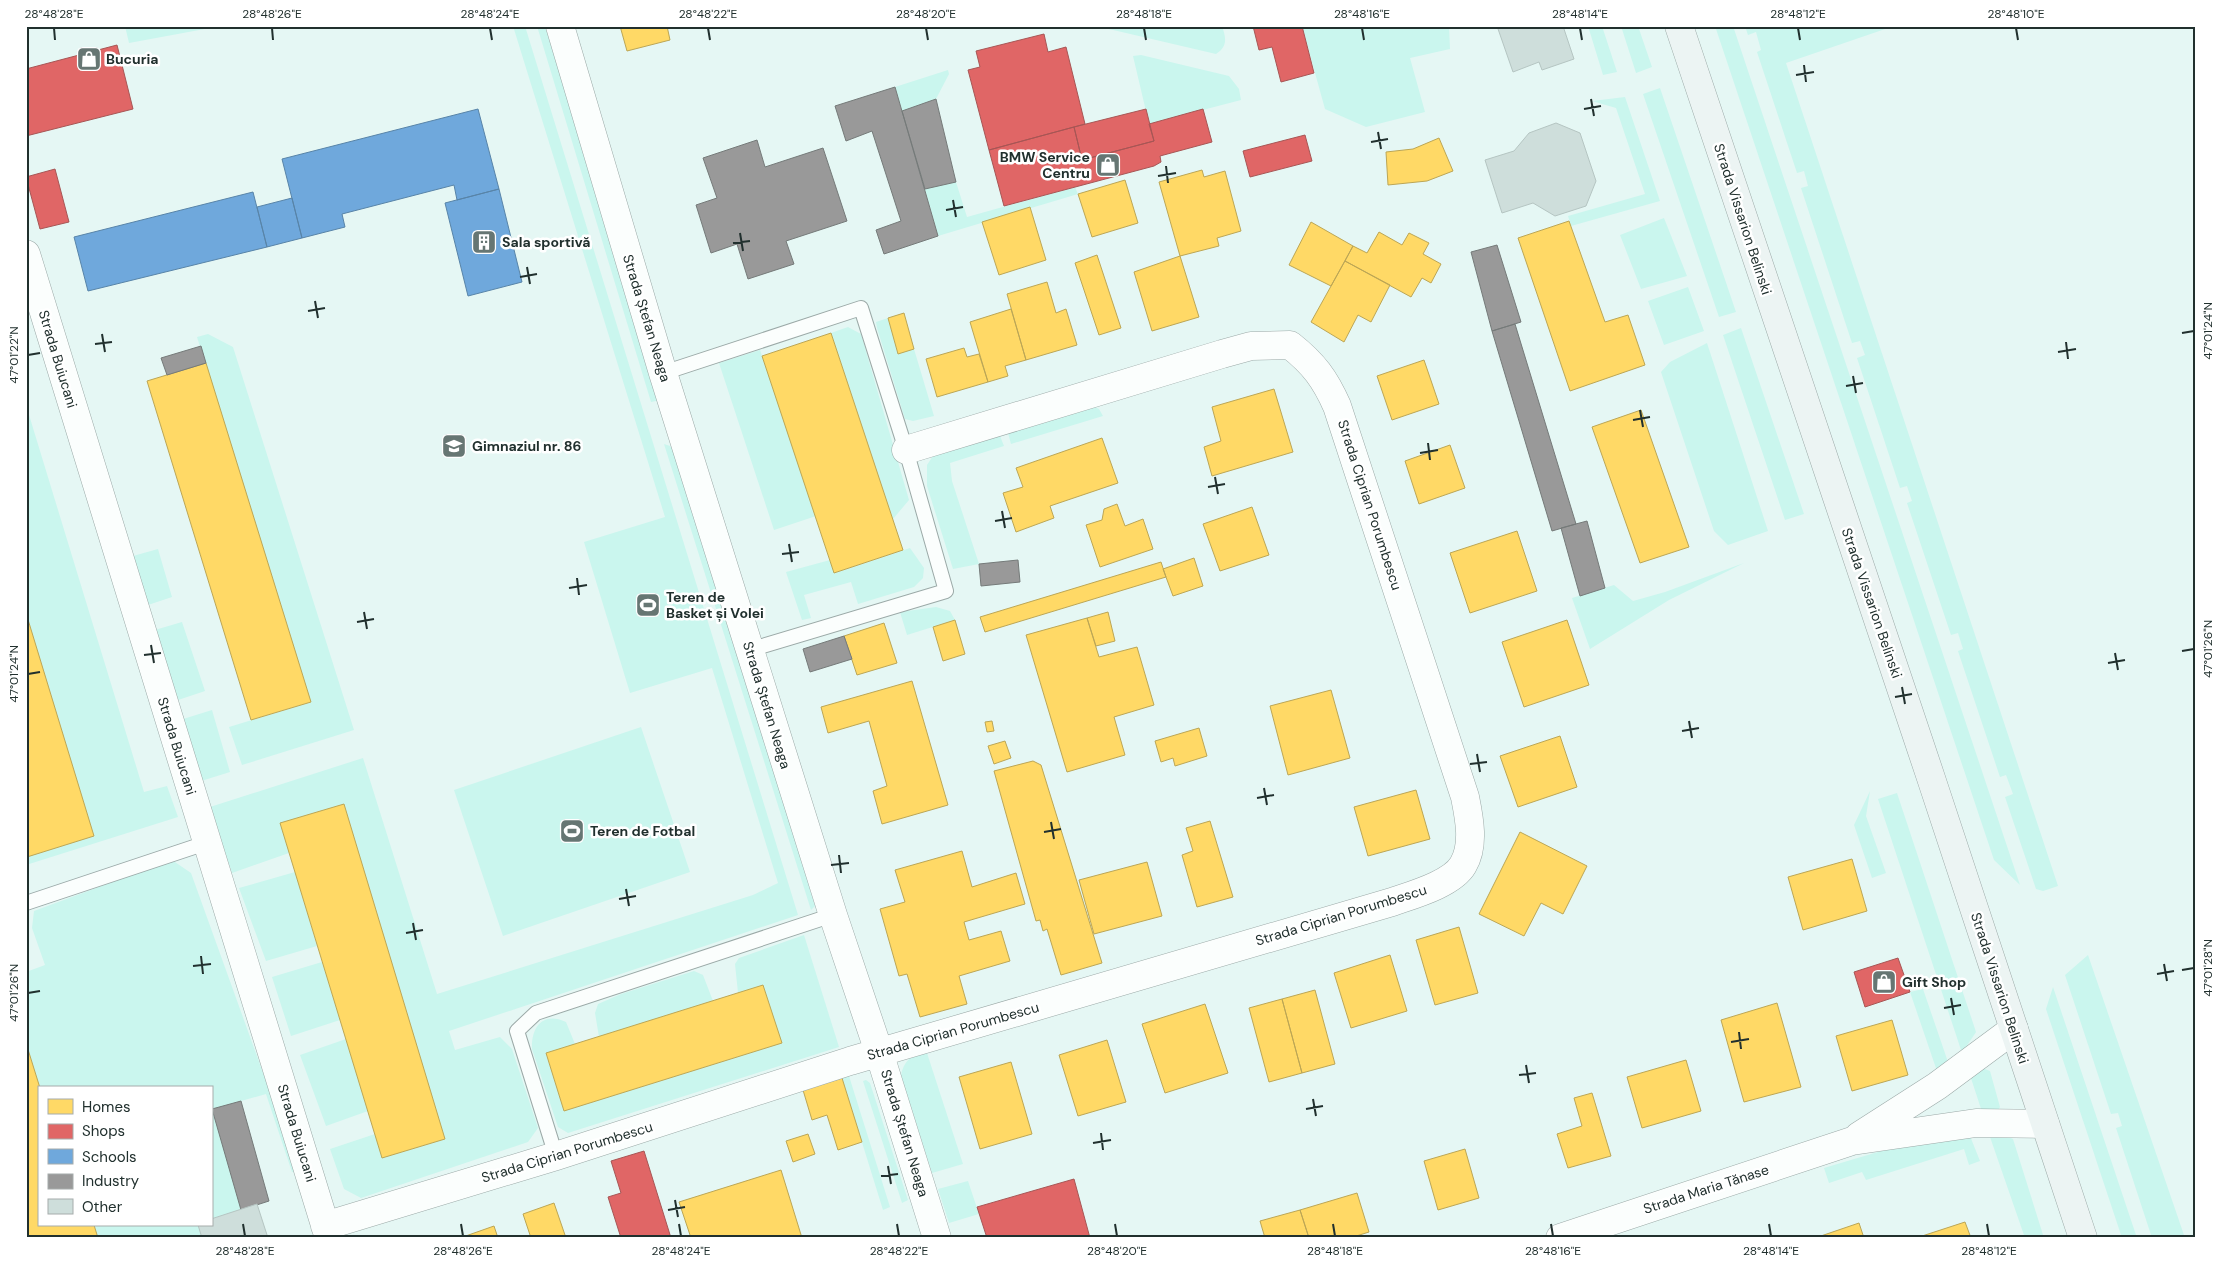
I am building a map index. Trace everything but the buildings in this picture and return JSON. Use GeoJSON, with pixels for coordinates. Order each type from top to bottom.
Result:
{"type":"FeatureCollection","features":[{"type":"Feature","properties":{"kind":"main road","name":"Strada Vissarion Belinski"},"geometry":{"type":"LineString","coordinates":[[1679,26],[2083,1238]]}},
{"type":"Feature","properties":{"kind":"street","name":"Strada Ștefan Neaga"},"geometry":{"type":"LineString","coordinates":[[560,26],[663,373],[749,650],[832,915],[879,1052],[937,1238]]}},
{"type":"Feature","properties":{"kind":"street","name":"Strada Buiucani"},"geometry":{"type":"LineString","coordinates":[[26,254],[32,295],[327,1232]]}},
{"type":"Feature","properties":{"kind":"street","name":"Strada Ciprian Porumbescu"},"geometry":{"type":"LineString","coordinates":[[327,1232],[879,1052],[1419,892],[1445,881],[1463,865],[1468,847],[1470,822],[1465,797],[1337,406],[1327,383],[1311,362],[1290,345],[1251,346],[906,450]]}},
{"type":"Feature","properties":{"kind":"street","name":"Strada Maria Tănase"},"geometry":{"type":"LineString","coordinates":[[1852,1140],[1937,1086],[2014,1029]]}},
{"type":"Feature","properties":{"kind":"street","name":"Strada Maria Tănase"},"geometry":{"type":"LineString","coordinates":[[1560,1238],[1852,1140],[1976,1122],[2045,1124]]}},
{"type":"Feature","properties":{"kind":"lane"},"geometry":{"type":"LineString","coordinates":[[663,373],[861,308],[906,450],[946,591],[749,650]]}},
{"type":"Feature","properties":{"kind":"lane"},"geometry":{"type":"LineString","coordinates":[[26,904],[206,843]]}},
{"type":"Feature","properties":{"kind":"lane"},"geometry":{"type":"LineString","coordinates":[[556,1156],[517,1031],[536,1013],[832,915]]}},
{"type":"Feature","properties":{"kind":"green space"},"geometry":{"type":"Polygon","coordinates":[[[125,26],[221,26],[129,43],[125,26]]]}},
{"type":"Feature","properties":{"kind":"green space"},"geometry":{"type":"Polygon","coordinates":[[[513,26],[525,26],[798,915],[449,1031],[455,1050],[500,1037],[512,1049],[538,1128],[528,1142],[361,1198],[344,1189],[330,1149],[375,1134],[383,1158],[445,1139],[344,804],[281,823],[289,853],[232,873],[210,807],[363,758],[437,994],[753,895],[778,883],[712,668],[630,693],[584,542],[665,517],[513,26]]]}},
{"type":"Feature","properties":{"kind":"green space"},"geometry":{"type":"Polygon","coordinates":[[[537,26],[545,26],[660,400],[651,402],[537,26]]]}},
{"type":"Feature","properties":{"kind":"green space"},"geometry":{"type":"Polygon","coordinates":[[[1096,26],[1222,26],[1225,41],[1223,48],[1216,54],[1096,26]]]}},
{"type":"Feature","properties":{"kind":"green space"},"geometry":{"type":"Polygon","coordinates":[[[1302,26],[1449,26],[1450,49],[1410,58],[1425,112],[1366,127],[1325,109],[1302,26]]]}},
{"type":"Feature","properties":{"kind":"green space"},"geometry":{"type":"Polygon","coordinates":[[[1588,26],[1602,26],[1617,72],[1603,75],[1588,26]]]}},
{"type":"Feature","properties":{"kind":"green space"},"geometry":{"type":"Polygon","coordinates":[[[1621,26],[1638,26],[1652,67],[1636,73],[1621,26]]]}},
{"type":"Feature","properties":{"kind":"green space"},"geometry":{"type":"Polygon","coordinates":[[[1715,26],[1733,26],[2020,885],[1994,860],[1715,26]]]}},
{"type":"Feature","properties":{"kind":"green space"},"geometry":{"type":"Polygon","coordinates":[[[1745,26],[1891,27],[1786,63],[2058,886],[2043,891],[2036,889],[2005,797],[2013,794],[2006,775],[2000,777],[1958,651],[1963,649],[1958,633],[1951,635],[1907,503],[1912,501],[1907,486],[1900,488],[1857,358],[1865,355],[1860,341],[1852,343],[1801,188],[1808,186],[1804,171],[1797,173],[1757,52],[1761,50],[1756,32],[1748,35],[1745,26]]]}},
{"type":"Feature","properties":{"kind":"green space"},"geometry":{"type":"Polygon","coordinates":[[[1141,55],[1229,76],[1239,89],[1241,100],[1149,124],[1133,56],[1141,55]]]}},
{"type":"Feature","properties":{"kind":"green space"},"geometry":{"type":"Polygon","coordinates":[[[948,70],[949,74],[936,99],[902,111],[895,87],[948,70]]]}},
{"type":"Feature","properties":{"kind":"green space"},"geometry":{"type":"Polygon","coordinates":[[[1660,88],[1736,312],[1719,317],[1643,94],[1660,88]]]}},
{"type":"Feature","properties":{"kind":"green space"},"geometry":{"type":"Polygon","coordinates":[[[1625,97],[1660,201],[1571,226],[1568,216],[1645,194],[1616,108],[1592,101],[1625,97]]]}},
{"type":"Feature","properties":{"kind":"green space"},"geometry":{"type":"Polygon","coordinates":[[[956,182],[967,217],[1075,187],[1078,194],[938,236],[925,189],[956,182]]]}},
{"type":"Feature","properties":{"kind":"green space"},"geometry":{"type":"Polygon","coordinates":[[[1664,218],[1687,276],[1641,289],[1620,235],[1664,218]]]}},
{"type":"Feature","properties":{"kind":"green space"},"geometry":{"type":"Polygon","coordinates":[[[1688,287],[1704,331],[1664,345],[1648,301],[1688,287]]]}},
{"type":"Feature","properties":{"kind":"green space"},"geometry":{"type":"Polygon","coordinates":[[[888,318],[898,354],[914,349],[934,416],[913,421],[905,419],[877,328],[876,322],[888,318]]]}},
{"type":"Feature","properties":{"kind":"green space"},"geometry":{"type":"Polygon","coordinates":[[[848,327],[861,334],[909,500],[893,519],[831,333],[848,327]]]}},
{"type":"Feature","properties":{"kind":"green space"},"geometry":{"type":"Polygon","coordinates":[[[1741,328],[1804,514],[1785,520],[1723,335],[1741,328]]]}},
{"type":"Feature","properties":{"kind":"green space"},"geometry":{"type":"Polygon","coordinates":[[[208,334],[233,347],[354,730],[242,765],[229,727],[311,702],[197,337],[208,334]]]}},
{"type":"Feature","properties":{"kind":"green space"},"geometry":{"type":"Polygon","coordinates":[[[1707,343],[1768,531],[1728,545],[1714,531],[1661,372],[1670,362],[1707,343]]]}},
{"type":"Feature","properties":{"kind":"green space"},"geometry":{"type":"Polygon","coordinates":[[[760,350],[816,516],[774,530],[719,363],[760,350]]]}},
{"type":"Feature","properties":{"kind":"green space"},"geometry":{"type":"Polygon","coordinates":[[[26,405],[144,792],[167,786],[178,817],[26,865],[26,854],[27,857],[94,836],[26,613],[26,405]]]}},
{"type":"Feature","properties":{"kind":"green space"},"geometry":{"type":"Polygon","coordinates":[[[1095,407],[1099,409],[1103,416],[1011,444],[1008,433],[1095,407]]]}},
{"type":"Feature","properties":{"kind":"green space"},"geometry":{"type":"Polygon","coordinates":[[[1000,436],[1004,446],[950,463],[952,481],[979,564],[953,569],[927,486],[927,465],[933,456],[1000,436]]]}},
{"type":"Feature","properties":{"kind":"green space"},"geometry":{"type":"Polygon","coordinates":[[[664,444],[670,446],[680,458],[815,906],[811,910],[664,444]]]}},
{"type":"Feature","properties":{"kind":"green space"},"geometry":{"type":"Polygon","coordinates":[[[910,548],[924,568],[923,578],[914,587],[858,604],[851,582],[804,595],[811,618],[802,620],[786,572],[830,560],[835,573],[910,548]]]}},
{"type":"Feature","properties":{"kind":"green space"},"geometry":{"type":"Polygon","coordinates":[[[158,549],[172,597],[148,605],[133,556],[158,549]]]}},
{"type":"Feature","properties":{"kind":"green space"},"geometry":{"type":"Polygon","coordinates":[[[1744,563],[1669,600],[1590,649],[1572,598],[1614,585],[1633,601],[1665,592],[1744,563]]]}},
{"type":"Feature","properties":{"kind":"green space"},"geometry":{"type":"Polygon","coordinates":[[[936,607],[950,611],[955,620],[907,635],[900,612],[936,607]]]}},
{"type":"Feature","properties":{"kind":"green space"},"geometry":{"type":"Polygon","coordinates":[[[182,622],[205,691],[178,700],[155,630],[182,622]]]}},
{"type":"Feature","properties":{"kind":"green space"},"geometry":{"type":"Polygon","coordinates":[[[212,710],[230,772],[198,782],[180,720],[212,710]]]}},
{"type":"Feature","properties":{"kind":"green space","name":"Teren de Fotbal"},"geometry":{"type":"Polygon","coordinates":[[[641,727],[690,872],[503,936],[454,790],[641,727]]]}},
{"type":"Feature","properties":{"kind":"green space"},"geometry":{"type":"Polygon","coordinates":[[[1870,791],[1866,816],[1886,873],[1872,878],[1854,825],[1870,791]]]}},
{"type":"Feature","properties":{"kind":"green space"},"geometry":{"type":"Polygon","coordinates":[[[1897,793],[1976,1032],[1962,1053],[1878,799],[1897,793]]]}},
{"type":"Feature","properties":{"kind":"green space"},"geometry":{"type":"Polygon","coordinates":[[[172,860],[191,873],[298,1170],[292,1172],[266,1094],[213,1109],[241,1210],[212,1219],[212,1086],[39,1086],[26,1043],[26,972],[45,965],[32,928],[34,911],[172,860]]]}},
{"type":"Feature","properties":{"kind":"green space"},"geometry":{"type":"Polygon","coordinates":[[[295,872],[317,946],[266,961],[239,888],[295,872]]]}},
{"type":"Feature","properties":{"kind":"green space"},"geometry":{"type":"Polygon","coordinates":[[[804,935],[839,1047],[568,1133],[558,1127],[532,1049],[534,1034],[540,1023],[551,1018],[566,1022],[575,1044],[546,1054],[564,1111],[781,1043],[763,985],[738,993],[735,964],[739,958],[804,935]]]}},
{"type":"Feature","properties":{"kind":"green space"},"geometry":{"type":"Polygon","coordinates":[[[2088,955],[2185,1238],[2152,1238],[2116,1128],[2122,1126],[2118,1113],[2111,1114],[2065,975],[2088,955]]]}},
{"type":"Feature","properties":{"kind":"green space"},"geometry":{"type":"Polygon","coordinates":[[[322,962],[340,1020],[291,1036],[272,977],[322,962]]]}},
{"type":"Feature","properties":{"kind":"green space"},"geometry":{"type":"Polygon","coordinates":[[[694,971],[703,975],[713,1001],[599,1037],[595,1013],[598,1004],[621,994],[694,971]]]}},
{"type":"Feature","properties":{"kind":"green space"},"geometry":{"type":"Polygon","coordinates":[[[2053,987],[2137,1238],[2122,1238],[2046,1009],[2053,987]]]}},
{"type":"Feature","properties":{"kind":"green space"},"geometry":{"type":"Polygon","coordinates":[[[1923,989],[1948,1062],[1939,1077],[1910,992],[1923,989]]]}},
{"type":"Feature","properties":{"kind":"green space"},"geometry":{"type":"Polygon","coordinates":[[[346,1039],[368,1111],[326,1126],[300,1055],[346,1039]]]}},
{"type":"Feature","properties":{"kind":"green space"},"geometry":{"type":"Polygon","coordinates":[[[924,1050],[927,1053],[963,1164],[932,1173],[901,1076],[908,1060],[924,1050]]]}},
{"type":"Feature","properties":{"kind":"green space"},"geometry":{"type":"Polygon","coordinates":[[[1977,1066],[1990,1071],[2000,1107],[1996,1114],[1984,1118],[1968,1069],[1977,1066]]]}},
{"type":"Feature","properties":{"kind":"green space"},"geometry":{"type":"Polygon","coordinates":[[[849,1076],[890,1207],[883,1210],[842,1078],[849,1076]]]}},
{"type":"Feature","properties":{"kind":"green space"},"geometry":{"type":"Polygon","coordinates":[[[866,1080],[870,1083],[908,1200],[902,1203],[863,1081],[866,1080]]]}},
{"type":"Feature","properties":{"kind":"green space"},"geometry":{"type":"Polygon","coordinates":[[[2000,1133],[2013,1139],[2044,1238],[2025,1238],[1990,1137],[2000,1133]]]}},
{"type":"Feature","properties":{"kind":"green space"},"geometry":{"type":"Polygon","coordinates":[[[1932,1136],[1970,1136],[1980,1161],[1969,1165],[1964,1149],[1866,1180],[1862,1172],[1829,1183],[1824,1168],[1932,1136]]]}},
{"type":"Feature","properties":{"kind":"green space"},"geometry":{"type":"Polygon","coordinates":[[[968,1181],[979,1214],[949,1223],[938,1189],[968,1181]]]}},
{"type":"Feature","properties":{"kind":"green space"},"geometry":{"type":"Polygon","coordinates":[[[94,1226],[198,1226],[202,1238],[98,1238],[94,1226]]]}},
{"type":"Feature","properties":{"kind":"place","name":"Bucuria"},"geometry":{"type":"Point","coordinates":[89,59]}},
{"type":"Feature","properties":{"kind":"place","name":"BMW Service Centru"},"geometry":{"type":"Point","coordinates":[1108,165]}},
{"type":"Feature","properties":{"kind":"place","name":"Sala sportivă"},"geometry":{"type":"Point","coordinates":[484,242]}},
{"type":"Feature","properties":{"kind":"place","name":"Gimnaziul nr. 86"},"geometry":{"type":"Point","coordinates":[454,446]}},
{"type":"Feature","properties":{"kind":"place","name":"Teren de Basket și Volei"},"geometry":{"type":"Point","coordinates":[648,605]}},
{"type":"Feature","properties":{"kind":"place","name":"Teren de Fotbal"},"geometry":{"type":"Point","coordinates":[572,831]}},
{"type":"Feature","properties":{"kind":"place","name":"Gift Shop"},"geometry":{"type":"Point","coordinates":[1884,982]}}]}
